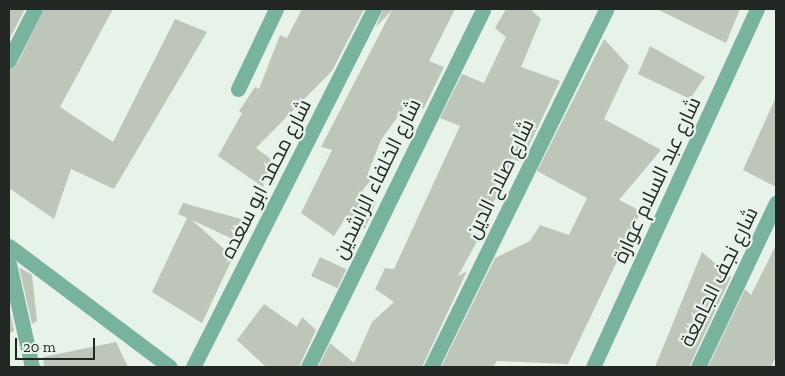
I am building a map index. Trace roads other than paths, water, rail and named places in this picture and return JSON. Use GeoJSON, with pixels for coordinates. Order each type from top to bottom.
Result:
{"type":"FeatureCollection","features":[{"type":"Feature","properties":{"kind":"street"},"geometry":{"type":"LineString","coordinates":[[9,60],[35,9]]}},
{"type":"Feature","properties":{"kind":"street"},"geometry":{"type":"LineString","coordinates":[[238,89],[276,9]]}},
{"type":"Feature","properties":{"kind":"street","name":"شارع محمد ابو سعده"},"geometry":{"type":"LineString","coordinates":[[193,367],[374,9]]}},
{"type":"Feature","properties":{"kind":"street","name":"شارع الخلفاء الراشدين"},"geometry":{"type":"LineString","coordinates":[[308,367],[483,9]]}},
{"type":"Feature","properties":{"kind":"street","name":"شارع صلاح الدين"},"geometry":{"type":"LineString","coordinates":[[431,367],[606,9]]}},
{"type":"Feature","properties":{"kind":"street","name":"شارع عبد السلام عوارة"},"geometry":{"type":"LineString","coordinates":[[593,367],[757,9]]}},
{"type":"Feature","properties":{"kind":"street","name":"شارع نجف الجامعة"},"geometry":{"type":"LineString","coordinates":[[698,367],[776,203]]}},
{"type":"Feature","properties":{"kind":"street"},"geometry":{"type":"LineString","coordinates":[[9,246],[170,367]]}},
{"type":"Feature","properties":{"kind":"street"},"geometry":{"type":"LineString","coordinates":[[9,264],[32,367]]}}]}
